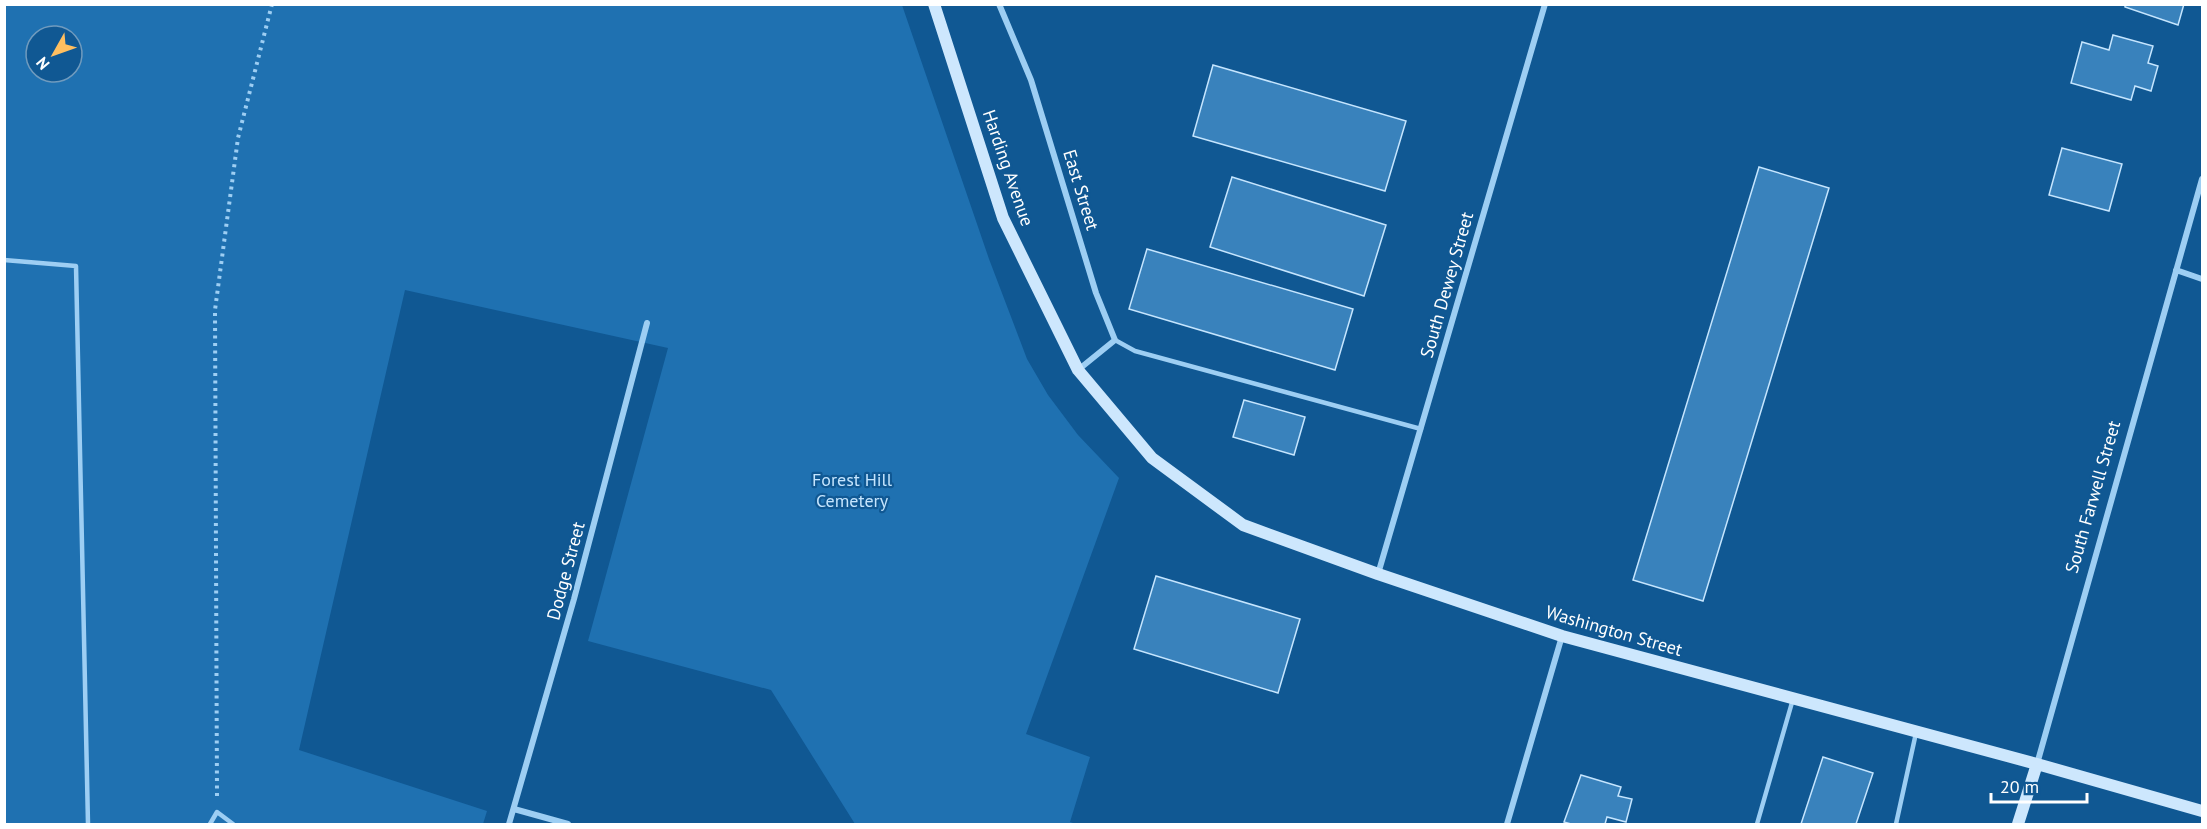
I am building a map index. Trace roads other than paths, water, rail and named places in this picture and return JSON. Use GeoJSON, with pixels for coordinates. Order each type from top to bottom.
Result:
{"type":"FeatureCollection","features":[{"type":"Feature","properties":{"kind":"main road","name":"Harding Avenue"},"geometry":{"type":"LineString","coordinates":[[934,4],[1003,218],[1078,370]]}},
{"type":"Feature","properties":{"kind":"main road","name":"Washington Street"},"geometry":{"type":"LineString","coordinates":[[1078,370],[1152,458],[1243,525],[1378,574],[1562,636],[2037,764],[2202,811]]}},
{"type":"Feature","properties":{"kind":"main road","name":"South Farwell Street"},"geometry":{"type":"LineString","coordinates":[[2018,825],[2037,764]]}},
{"type":"Feature","properties":{"kind":"street","name":"East Street"},"geometry":{"type":"LineString","coordinates":[[999,4],[1031,80],[1096,293],[1115,340]]}},
{"type":"Feature","properties":{"kind":"street","name":"South Dewey Street"},"geometry":{"type":"LineString","coordinates":[[1378,574],[1545,4]]}},
{"type":"Feature","properties":{"kind":"street","name":"South Farwell Street"},"geometry":{"type":"LineString","coordinates":[[2037,764],[2202,179]]}},
{"type":"Feature","properties":{"kind":"street"},"geometry":{"type":"LineString","coordinates":[[2176,270],[2202,279]]}},
{"type":"Feature","properties":{"kind":"street","name":"Dodge Street"},"geometry":{"type":"LineString","coordinates":[[509,825],[574,599],[647,323]]}},
{"type":"Feature","properties":{"kind":"street"},"geometry":{"type":"LineString","coordinates":[[1078,370],[1115,340]]}},
{"type":"Feature","properties":{"kind":"street"},"geometry":{"type":"LineString","coordinates":[[1507,825],[1562,636]]}},
{"type":"Feature","properties":{"kind":"street"},"geometry":{"type":"LineString","coordinates":[[514,809],[568,825]]}},
{"type":"Feature","properties":{"kind":"lane"},"geometry":{"type":"LineString","coordinates":[[4,260],[76,266],[88,825]]}},
{"type":"Feature","properties":{"kind":"lane"},"geometry":{"type":"LineString","coordinates":[[1115,340],[1135,351],[1421,429]]}},
{"type":"Feature","properties":{"kind":"lane"},"geometry":{"type":"LineString","coordinates":[[1757,825],[1793,699]]}},
{"type":"Feature","properties":{"kind":"lane"},"geometry":{"type":"LineString","coordinates":[[1896,825],[1916,731]]}},
{"type":"Feature","properties":{"kind":"lane"},"geometry":{"type":"LineString","coordinates":[[210,825],[217,812],[233,825]]}},
{"type":"Feature","properties":{"kind":"park label","name":"Forest Hill Cemetery"},"geometry":{"type":"Point","coordinates":[852,490]}}]}
